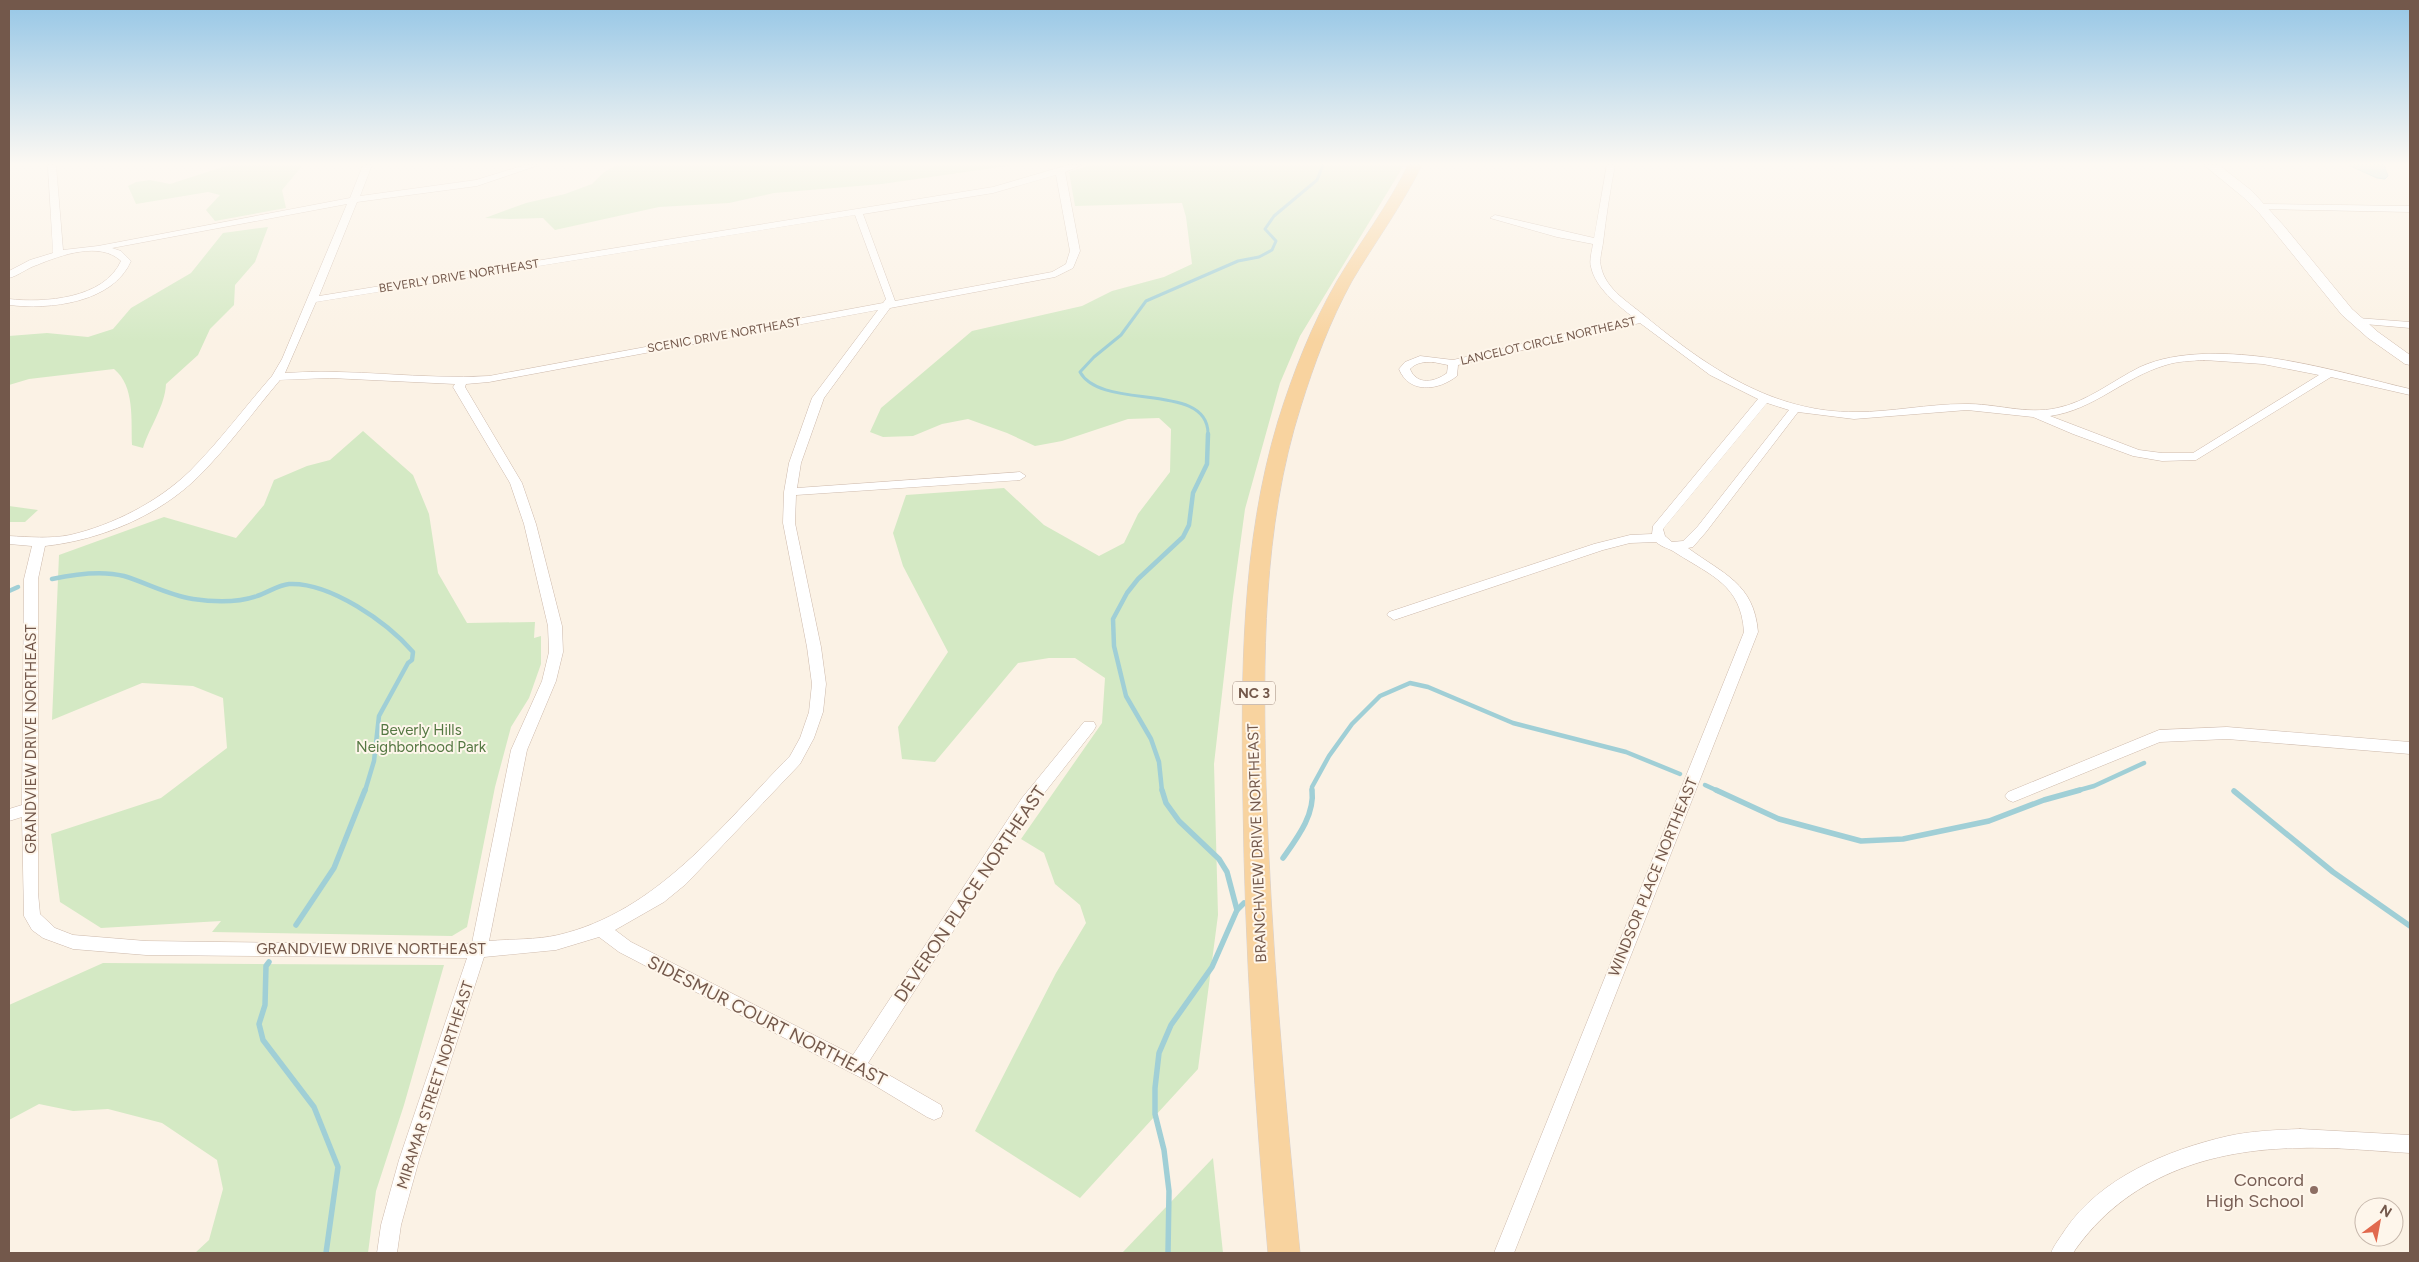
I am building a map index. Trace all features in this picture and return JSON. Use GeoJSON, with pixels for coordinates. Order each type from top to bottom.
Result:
{"type":"FeatureCollection","features":[{"type":"Feature","properties":{"kind":"main road","name":"BRANCHVIEW DRIVE NORTHEAST"},"geometry":{"type":"LineString","coordinates":[[1284,1253],[1263,1013],[1255,846],[1254,703],[1256,618],[1267,518],[1287,422],[1314,346],[1345,282],[1380,224]]}},
{"type":"Feature","properties":{"kind":"street"},"geometry":{"type":"LineString","coordinates":[[56,224],[58,254]]}},
{"type":"Feature","properties":{"kind":"street"},"geometry":{"type":"LineString","coordinates":[[9,275],[33,262],[58,254],[98,249],[223,224]]}},
{"type":"Feature","properties":{"kind":"street"},"geometry":{"type":"LineString","coordinates":[[9,540],[39,542],[69,539],[97,532],[140,513],[164,499],[194,474],[277,377],[342,224]]}},
{"type":"Feature","properties":{"kind":"street","name":"BEVERLY DRIVE NORTHEAST"},"geometry":{"type":"LineString","coordinates":[[311,300],[784,224]]}},
{"type":"Feature","properties":{"kind":"street"},"geometry":{"type":"LineString","coordinates":[[863,224],[890,294],[891,299],[888,305]]}},
{"type":"Feature","properties":{"kind":"street","name":"SCENIC DRIVE NORTHEAST"},"geometry":{"type":"LineString","coordinates":[[277,377],[308,375],[463,380],[489,378],[1048,276],[1064,271],[1073,260],[1074,251],[1069,224]]}},
{"type":"Feature","properties":{"kind":"street"},"geometry":{"type":"LineString","coordinates":[[1517,224],[1598,242]]}},
{"type":"Feature","properties":{"kind":"street"},"geometry":{"type":"LineString","coordinates":[[1601,224],[1595,266],[1609,291],[1719,377],[1764,399],[1795,409],[1849,416],[1966,407],[2034,414],[2057,412],[2078,406],[2143,369],[2177,359],[2202,357],[2248,360],[2328,374],[2410,392]]}},
{"type":"Feature","properties":{"kind":"street"},"geometry":{"type":"LineString","coordinates":[[2275,224],[2341,306],[2357,321],[2410,361]]}},
{"type":"Feature","properties":{"kind":"street"},"geometry":{"type":"LineString","coordinates":[[9,302],[30,305],[59,301],[102,286],[120,273],[126,261],[117,252],[98,249]]}},
{"type":"Feature","properties":{"kind":"street","name":"GRANDVIEW DRIVE NORTHEAST"},"geometry":{"type":"LineString","coordinates":[[39,542],[31,579],[30,809],[32,916],[38,925],[49,933],[73,942],[146,948],[452,952],[556,943],[617,922],[658,897],[680,879],[795,760],[807,738],[816,712],[819,684],[814,647],[789,524],[790,492],[795,463],[818,398],[880,313],[888,305]]}},
{"type":"Feature","properties":{"kind":"street","name":"LANCELOT CIRCLE NORTHEAST"},"geometry":{"type":"LineString","coordinates":[[1452,363],[1643,319]]}},
{"type":"Feature","properties":{"kind":"street"},"geometry":{"type":"LineString","coordinates":[[2357,321],[2410,325]]}},
{"type":"Feature","properties":{"kind":"street"},"geometry":{"type":"LineString","coordinates":[[2034,414],[2076,432],[2137,453],[2162,457],[2196,456],[2328,374]]}},
{"type":"Feature","properties":{"kind":"street","name":"MIRAMAR STREET NORTHEAST"},"geometry":{"type":"LineString","coordinates":[[387,1253],[391,1225],[409,1160],[480,949],[517,757],[525,730],[549,681],[556,652],[555,626],[530,524],[516,483],[459,387],[463,380]]}},
{"type":"Feature","properties":{"kind":"street"},"geometry":{"type":"LineString","coordinates":[[1394,615],[1599,547],[1630,539],[1659,538],[1657,529],[1764,399]]}},
{"type":"Feature","properties":{"kind":"street"},"geometry":{"type":"LineString","coordinates":[[1677,547],[1688,544],[1702,529],[1795,409]]}},
{"type":"Feature","properties":{"kind":"street"},"geometry":{"type":"LineString","coordinates":[[790,492],[1020,476]]}},
{"type":"Feature","properties":{"kind":"street","name":"WINDSOR PLACE NORTHEAST"},"geometry":{"type":"LineString","coordinates":[[1504,1253],[1751,632],[1746,600],[1738,589],[1677,547],[1668,546],[1659,538]]}},
{"type":"Feature","properties":{"kind":"street","name":"DEVERON PLACE NORTHEAST"},"geometry":{"type":"LineString","coordinates":[[856,1066],[1028,802],[1089,726]]}},
{"type":"Feature","properties":{"kind":"street"},"geometry":{"type":"LineString","coordinates":[[2013,796],[2159,736],[2227,733],[2410,748]]}},
{"type":"Feature","properties":{"kind":"street"},"geometry":{"type":"LineString","coordinates":[[9,815],[30,809]]}},
{"type":"Feature","properties":{"kind":"street","name":"SIDESMUR COURT NORTHEAST"},"geometry":{"type":"LineString","coordinates":[[601,929],[625,947],[856,1066],[934,1111]]}},
{"type":"Feature","properties":{"kind":"street"},"geometry":{"type":"LineString","coordinates":[[2061,1253],[2084,1221],[2115,1194],[2141,1177],[2178,1159],[2240,1142],[2330,1137],[2410,1144]]}},
{"type":"Feature","properties":{"kind":"green space"},"geometry":{"type":"Polygon","coordinates":[[[549,224],[583,224],[555,230],[549,224]]]}},
{"type":"Feature","properties":{"kind":"green space"},"geometry":{"type":"Polygon","coordinates":[[[1187,224],[1368,224],[1300,336],[1280,383],[1245,509],[1214,764],[1218,915],[1198,1069],[1080,1198],[975,1131],[1056,973],[1086,923],[1080,905],[1055,884],[1044,853],[1021,839],[1102,723],[1105,678],[1075,658],[1049,658],[1018,663],[935,762],[902,759],[898,727],[948,652],[903,566],[893,533],[906,495],[1004,488],[1044,525],[1099,556],[1124,543],[1138,514],[1170,472],[1171,429],[1159,418],[1128,419],[1062,441],[1035,446],[1007,433],[968,419],[942,424],[913,436],[883,437],[870,432],[881,408],[972,331],[1082,306],[1112,291],[1164,277],[1192,264],[1187,224]]]}},
{"type":"Feature","properties":{"kind":"green space"},"geometry":{"type":"Polygon","coordinates":[[[268,227],[255,262],[235,285],[234,305],[210,329],[198,355],[166,384],[163,400],[143,448],[132,445],[129,394],[121,376],[114,369],[29,379],[9,385],[9,336],[47,333],[88,337],[113,329],[131,308],[191,273],[223,233],[268,227]]]}},
{"type":"Feature","properties":{"kind":"green space","name":"Beverly Hills Neighborhood Park"},"geometry":{"type":"Polygon","coordinates":[[[363,431],[413,475],[429,514],[438,573],[467,623],[535,622],[534,638],[541,636],[541,664],[529,698],[511,727],[495,787],[467,927],[452,936],[212,932],[221,921],[101,928],[60,902],[51,834],[161,798],[227,748],[223,698],[193,686],[142,683],[52,720],[59,555],[164,517],[236,538],[264,505],[274,480],[307,466],[330,460],[363,431]]]}},
{"type":"Feature","properties":{"kind":"green space"},"geometry":{"type":"Polygon","coordinates":[[[9,506],[38,510],[25,522],[9,522],[9,506]]]}},
{"type":"Feature","properties":{"kind":"green space"},"geometry":{"type":"Polygon","coordinates":[[[103,963],[444,965],[404,1105],[376,1191],[368,1253],[195,1253],[209,1240],[223,1189],[217,1160],[162,1123],[108,1109],[73,1111],[39,1104],[9,1120],[9,1005],[103,963]]]}},
{"type":"Feature","properties":{"kind":"green space"},"geometry":{"type":"Polygon","coordinates":[[[1213,1158],[1223,1253],[1122,1253],[1213,1158]]]}},
{"type":"Feature","properties":{"kind":"waterway"},"geometry":{"type":"LineString","coordinates":[[1208,435],[1204,418],[1192,408],[1174,401],[1110,391],[1092,384],[1080,372],[1094,357],[1121,335],[1146,301],[1238,261],[1259,257],[1272,250],[1276,241],[1265,229],[1269,224]]}},
{"type":"Feature","properties":{"kind":"waterway"},"geometry":{"type":"LineString","coordinates":[[1162,791],[1159,762],[1151,739],[1126,696],[1114,646],[1113,619],[1127,593],[1138,579],[1183,537],[1189,525],[1193,493],[1207,464],[1208,435]]}},
{"type":"Feature","properties":{"kind":"waterway"},"geometry":{"type":"LineString","coordinates":[[52,579],[88,573],[115,574],[184,597],[217,601],[249,598],[289,584],[305,585],[322,590],[357,606],[388,628],[413,652],[412,660],[408,663],[379,716],[374,761],[365,791]]}},
{"type":"Feature","properties":{"kind":"waterway"},"geometry":{"type":"LineString","coordinates":[[9,591],[18,587]]}},
{"type":"Feature","properties":{"kind":"waterway"},"geometry":{"type":"LineString","coordinates":[[1283,858],[1308,817],[1311,808],[1312,787],[1329,756],[1352,724],[1380,696],[1410,683],[1428,687],[1513,723],[1626,752],[1680,774]]}},
{"type":"Feature","properties":{"kind":"waterway"},"geometry":{"type":"LineString","coordinates":[[2076,791],[2094,786],[2144,763]]}},
{"type":"Feature","properties":{"kind":"waterway"},"geometry":{"type":"LineString","coordinates":[[1705,785],[1718,791]]}},
{"type":"Feature","properties":{"kind":"waterway"},"geometry":{"type":"LineString","coordinates":[[296,925],[334,868],[365,790]]}},
{"type":"Feature","properties":{"kind":"waterway"},"geometry":{"type":"LineString","coordinates":[[1162,790],[1166,803],[1179,821],[1219,859],[1227,872],[1237,910]]}},
{"type":"Feature","properties":{"kind":"waterway"},"geometry":{"type":"LineString","coordinates":[[1716,790],[1779,819],[1861,841],[1903,839],[1989,821],[2044,800],[2080,790]]}},
{"type":"Feature","properties":{"kind":"waterway"},"geometry":{"type":"LineString","coordinates":[[2234,791],[2333,872],[2410,926]]}},
{"type":"Feature","properties":{"kind":"waterway"},"geometry":{"type":"LineString","coordinates":[[1237,910],[1244,903]]}},
{"type":"Feature","properties":{"kind":"waterway"},"geometry":{"type":"LineString","coordinates":[[1168,1253],[1169,1191],[1164,1150],[1155,1114],[1155,1088],[1159,1053],[1171,1025],[1212,967],[1237,910]]}},
{"type":"Feature","properties":{"kind":"waterway"},"geometry":{"type":"LineString","coordinates":[[269,962],[266,966],[265,1005],[259,1024],[263,1040],[314,1107],[338,1167],[326,1253]]}},
{"type":"Feature","properties":{"kind":"place","name":"Concord High School"},"geometry":{"type":"Point","coordinates":[2314,1190]}}]}
